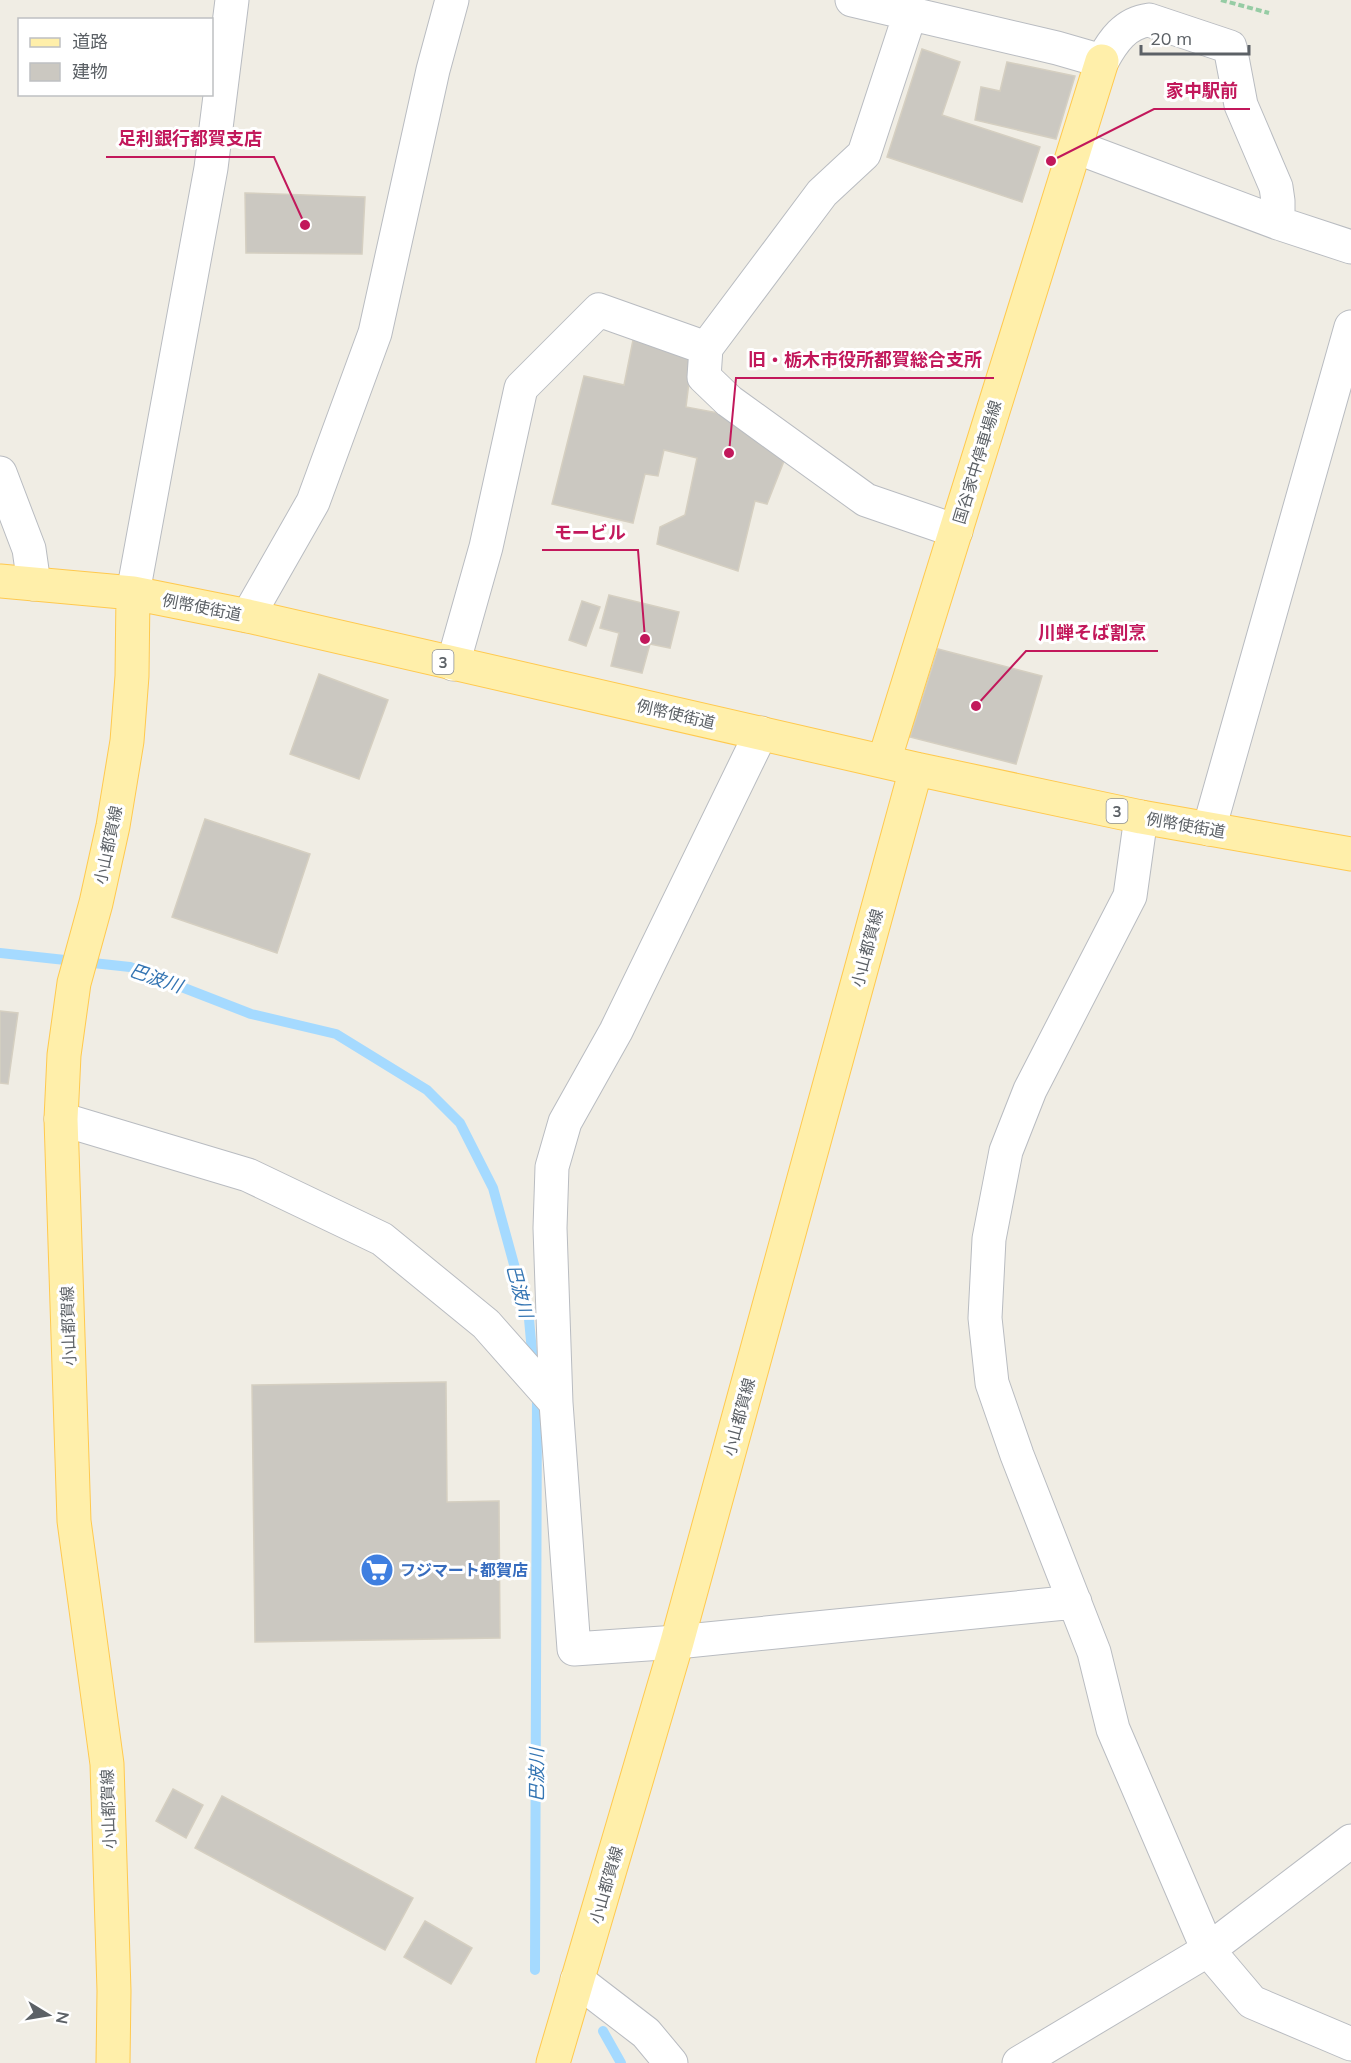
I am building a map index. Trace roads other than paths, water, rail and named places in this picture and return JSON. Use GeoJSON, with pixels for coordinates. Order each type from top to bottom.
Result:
{"type":"FeatureCollection","features":[{"type":"Feature","properties":{"kind":"main road","name":"国谷家中停車場線"},"geometry":{"type":"LineString","coordinates":[[884,761],[1102,61]]}},
{"type":"Feature","properties":{"kind":"main road","name":"例幣使街道"},"geometry":{"type":"LineString","coordinates":[[0,581],[132,593],[248,616],[915,769],[1141,816],[1351,854]]}},
{"type":"Feature","properties":{"kind":"main road","name":"小山都賀線"},"geometry":{"type":"LineString","coordinates":[[113,2063],[114,1991],[107,1764],[74,1521],[61,1119],[63,1055],[74,983],[111,837],[128,741],[132,676],[132,593]]}},
{"type":"Feature","properties":{"kind":"main road","name":"小山都賀線"},"geometry":{"type":"LineString","coordinates":[[553,2063],[677,1642],[915,769]]}},
{"type":"Feature","properties":{"kind":"street"},"geometry":{"type":"LineString","coordinates":[[132,593],[212,168],[232,0]]}},
{"type":"Feature","properties":{"kind":"street"},"geometry":{"type":"LineString","coordinates":[[248,616],[313,502],[375,333],[433,70],[452,0]]}},
{"type":"Feature","properties":{"kind":"street"},"geometry":{"type":"LineString","coordinates":[[852,0],[1057,48],[1102,61],[1121,33],[1138,21],[1149,20],[1230,46],[1241,105],[1276,187],[1278,223]]}},
{"type":"Feature","properties":{"kind":"street"},"geometry":{"type":"LineString","coordinates":[[910,14],[864,154],[822,193],[706,348],[704,377],[729,401],[866,500],[956,531]]}},
{"type":"Feature","properties":{"kind":"street"},"geometry":{"type":"LineString","coordinates":[[1076,147],[1278,223],[1351,247]]}},
{"type":"Feature","properties":{"kind":"street"},"geometry":{"type":"LineString","coordinates":[[453,664],[486,547],[521,388],[599,310],[706,348]]}},
{"type":"Feature","properties":{"kind":"street"},"geometry":{"type":"LineString","coordinates":[[1209,829],[1351,327]]}},
{"type":"Feature","properties":{"kind":"street"},"geometry":{"type":"LineString","coordinates":[[0,472],[29,549],[34,584]]}},
{"type":"Feature","properties":{"kind":"street"},"geometry":{"type":"LineString","coordinates":[[760,733],[616,1031],[565,1122],[552,1167],[550,1228],[556,1403],[574,1649],[677,1642],[1075,1602]]}},
{"type":"Feature","properties":{"kind":"street"},"geometry":{"type":"LineString","coordinates":[[1141,816],[1130,896],[1030,1090],[1006,1152],[989,1239],[985,1318],[992,1383],[1017,1455],[1094,1652],[1113,1729],[1208,1950],[1252,2002],[1351,2044]]}},
{"type":"Feature","properties":{"kind":"street"},"geometry":{"type":"LineString","coordinates":[[61,1119],[248,1174],[382,1239],[486,1324],[556,1403]]}},
{"type":"Feature","properties":{"kind":"street"},"geometry":{"type":"LineString","coordinates":[[1019,2063],[1208,1950],[1351,1841]]}},
{"type":"Feature","properties":{"kind":"street"},"geometry":{"type":"LineString","coordinates":[[577,1980],[646,2032],[671,2063]]}},
{"type":"Feature","properties":{"kind":"waterway","name":"巴波川"},"geometry":{"type":"LineString","coordinates":[[0,953],[130,967],[251,1014],[336,1034],[427,1090],[460,1123],[493,1188],[529,1319],[533,1363]]}},
{"type":"Feature","properties":{"kind":"waterway","name":"巴波川"},"geometry":{"type":"LineString","coordinates":[[535,1970],[537,1394]]}},
{"type":"Feature","properties":{"kind":"waterway","name":"巴波川"},"geometry":{"type":"LineString","coordinates":[[603,2031],[621,2063]]}},
{"type":"Feature","properties":{"kind":"place","name":"家中駅前"},"geometry":{"type":"Point","coordinates":[1051,161]}},
{"type":"Feature","properties":{"kind":"place","name":"足利銀行都賀支店"},"geometry":{"type":"Point","coordinates":[305,225]}},
{"type":"Feature","properties":{"kind":"place","name":"旧・栃木市役所都賀総合支所"},"geometry":{"type":"Point","coordinates":[729,453]}},
{"type":"Feature","properties":{"kind":"place","name":"モービル"},"geometry":{"type":"Point","coordinates":[645,639]}},
{"type":"Feature","properties":{"kind":"place","name":"川蝉そば割烹"},"geometry":{"type":"Point","coordinates":[976,706]}},
{"type":"Feature","properties":{"kind":"place","name":"フジマート都賀店"},"geometry":{"type":"Point","coordinates":[377,1570]}}]}
